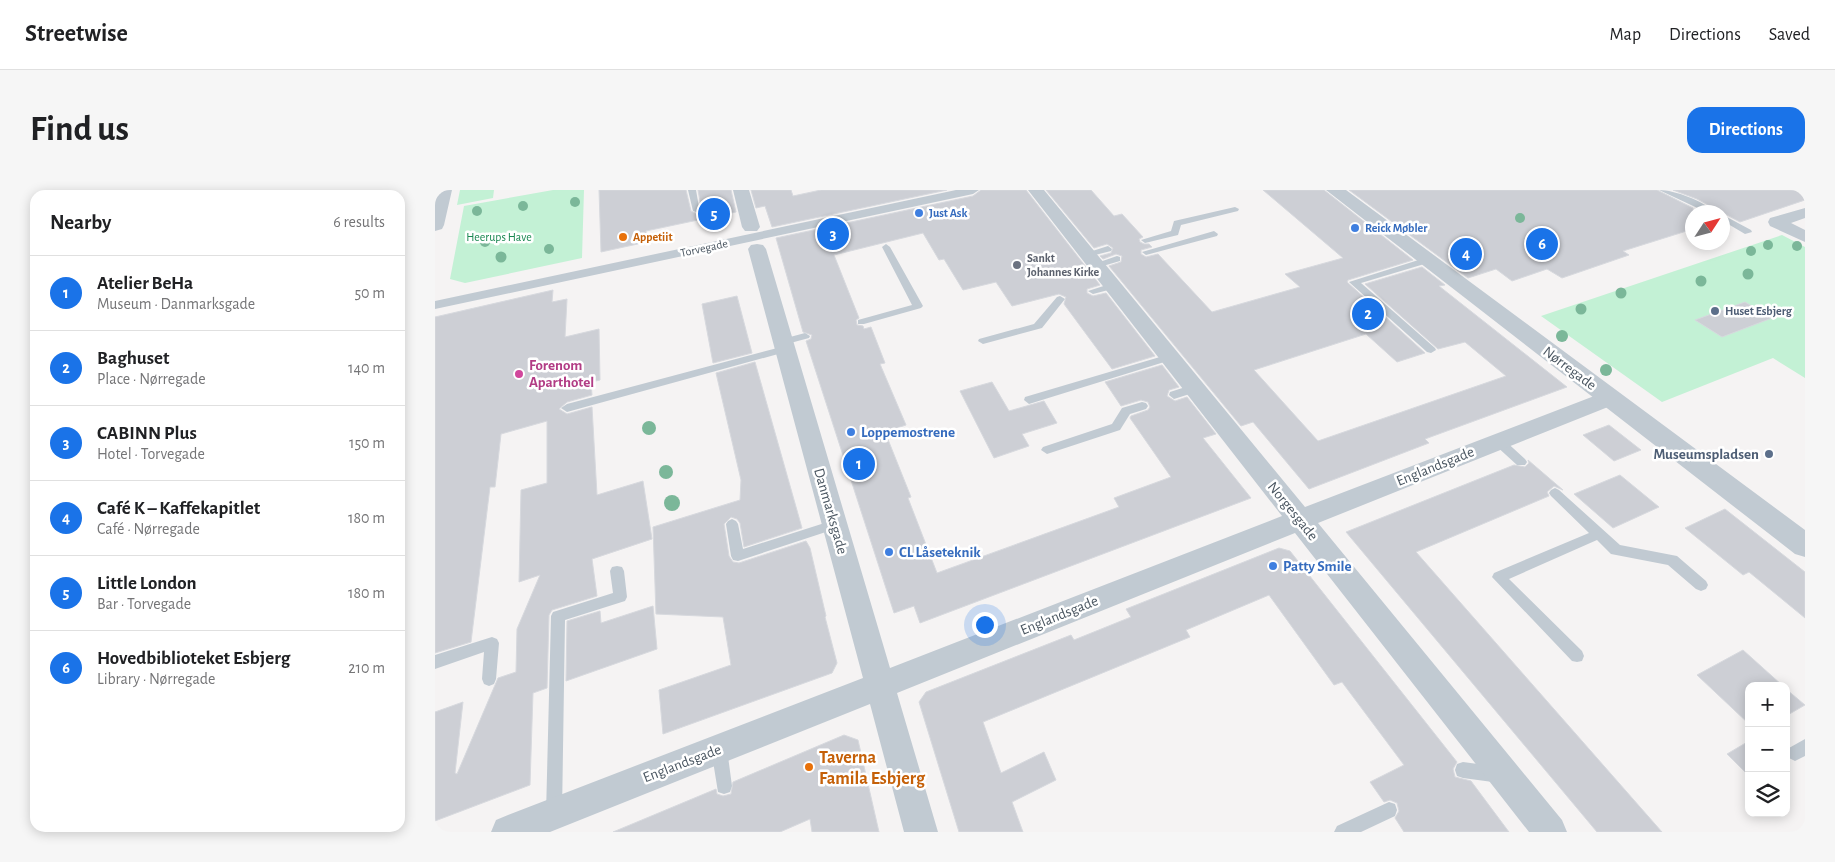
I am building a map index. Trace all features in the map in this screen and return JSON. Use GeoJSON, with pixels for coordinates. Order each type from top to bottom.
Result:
{"type":"FeatureCollection","features":[{"type":"Feature","properties":{"kind":"street"},"geometry":{"type":"LineString","coordinates":[[436,216],[443,190]]}},
{"type":"Feature","properties":{"kind":"street","name":"Danmarksgade"},"geometry":{"type":"LineString","coordinates":[[741,190],[921,832]]}},
{"type":"Feature","properties":{"kind":"street","name":"Torvegade"},"geometry":{"type":"LineString","coordinates":[[435,305],[973,190]]}},
{"type":"Feature","properties":{"kind":"street","name":"Norgesgade"},"geometry":{"type":"LineString","coordinates":[[1036,190],[1102,257],[1103,288],[1170,357],[1184,391],[1299,520],[1550,832]]}},
{"type":"Feature","properties":{"kind":"street","name":"Nørregade"},"geometry":{"type":"LineString","coordinates":[[1335,190],[1805,546]]}},
{"type":"Feature","properties":{"kind":"street"},"geometry":{"type":"LineString","coordinates":[[1805,213],[1776,222],[1805,237]]}},
{"type":"Feature","properties":{"kind":"street","name":"Englandsgade"},"geometry":{"type":"LineString","coordinates":[[508,832],[1609,398]]}},
{"type":"Feature","properties":{"kind":"lane"},"geometry":{"type":"LineString","coordinates":[[692,190],[697,211]]}},
{"type":"Feature","properties":{"kind":"lane"},"geometry":{"type":"LineString","coordinates":[[1663,190],[1697,205]]}},
{"type":"Feature","properties":{"kind":"lane"},"geometry":{"type":"LineString","coordinates":[[1145,240],[1175,233],[1177,223],[1235,209]]}},
{"type":"Feature","properties":{"kind":"lane"},"geometry":{"type":"LineString","coordinates":[[1730,222],[1748,232]]}},
{"type":"Feature","properties":{"kind":"lane"},"geometry":{"type":"LineString","coordinates":[[1146,252],[1214,234]]}},
{"type":"Feature","properties":{"kind":"lane"},"geometry":{"type":"LineString","coordinates":[[861,322],[918,306],[886,246]]}},
{"type":"Feature","properties":{"kind":"lane"},"geometry":{"type":"LineString","coordinates":[[1428,260],[1353,282],[1431,350]]}},
{"type":"Feature","properties":{"kind":"lane"},"geometry":{"type":"LineString","coordinates":[[983,341],[1038,326],[1060,299]]}},
{"type":"Feature","properties":{"kind":"lane"},"geometry":{"type":"LineString","coordinates":[[567,408],[784,345],[805,336]]}},
{"type":"Feature","properties":{"kind":"lane"},"geometry":{"type":"LineString","coordinates":[[1029,400],[1170,357]]}},
{"type":"Feature","properties":{"kind":"lane"},"geometry":{"type":"LineString","coordinates":[[1047,450],[1116,427],[1126,411],[1142,406]]}},
{"type":"Feature","properties":{"kind":"lane"},"geometry":{"type":"LineString","coordinates":[[1498,441],[1521,462]]}},
{"type":"Feature","properties":{"kind":"lane"},"geometry":{"type":"LineString","coordinates":[[1555,493],[1616,550],[1672,560],[1701,585]]}},
{"type":"Feature","properties":{"kind":"lane"},"geometry":{"type":"LineString","coordinates":[[733,524],[738,556],[834,525]]}},
{"type":"Feature","properties":{"kind":"lane"},"geometry":{"type":"LineString","coordinates":[[1577,656],[1499,577],[1599,534]]}},
{"type":"Feature","properties":{"kind":"lane"},"geometry":{"type":"LineString","coordinates":[[554,814],[558,616],[620,597],[617,571]]}},
{"type":"Feature","properties":{"kind":"lane"},"geometry":{"type":"LineString","coordinates":[[435,662],[492,643],[489,679]]}},
{"type":"Feature","properties":{"kind":"lane"},"geometry":{"type":"LineString","coordinates":[[719,749],[724,786]]}},
{"type":"Feature","properties":{"kind":"lane"},"geometry":{"type":"LineString","coordinates":[[1463,770],[1505,775]]}},
{"type":"Feature","properties":{"kind":"lane"},"geometry":{"type":"LineString","coordinates":[[1343,832],[1389,810]]}},
{"type":"Feature","properties":{"kind":"green space"},"geometry":{"type":"Polygon","coordinates":[[[460,190],[494,190],[493,198],[457,205],[460,190]]]}},
{"type":"Feature","properties":{"kind":"green space","name":"Heerups Have"},"geometry":{"type":"Polygon","coordinates":[[[553,190],[584,190],[582,258],[465,283],[450,279],[464,206],[553,190]]]}},
{"type":"Feature","properties":{"kind":"green space"},"geometry":{"type":"Polygon","coordinates":[[[1782,235],[1805,247],[1805,378],[1773,358],[1662,402],[1541,316],[1782,235]]]}},
{"type":"Feature","properties":{"kind":"building"},"geometry":{"type":"Polygon","coordinates":[[[599,190],[686,190],[691,211],[699,215],[702,213],[698,190],[731,190],[736,212],[646,231],[647,242],[601,252],[599,190]]]}},
{"type":"Feature","properties":{"kind":"building"},"geometry":{"type":"Polygon","coordinates":[[[751,190],[791,190],[793,196],[821,190],[947,190],[772,227],[765,206],[756,208],[751,190]]]}},
{"type":"Feature","properties":{"kind":"building"},"geometry":{"type":"Polygon","coordinates":[[[981,190],[1026,190],[1100,285],[1087,289],[1087,293],[1093,296],[1106,293],[1155,356],[1112,369],[1064,304],[1066,297],[1059,294],[1012,306],[996,282],[963,290],[944,259],[939,260],[923,233],[834,255],[859,318],[856,320],[857,325],[863,326],[864,329],[871,327],[885,363],[880,364],[906,425],[885,432],[911,497],[908,498],[937,573],[1119,507],[1114,498],[1171,477],[1130,418],[1148,410],[1150,407],[1148,402],[1141,400],[1121,406],[1105,382],[1162,365],[1179,387],[1169,390],[1167,396],[1175,401],[1187,397],[1216,434],[1203,438],[1251,498],[920,623],[914,606],[894,613],[806,341],[811,339],[812,335],[803,332],[776,238],[973,196],[981,190]]]}},
{"type":"Feature","properties":{"kind":"building"},"geometry":{"type":"Polygon","coordinates":[[[1046,190],[1091,190],[1114,216],[1122,214],[1143,237],[1139,239],[1140,242],[1149,244],[1152,247],[1141,250],[1141,254],[1146,257],[1158,254],[1212,312],[1300,287],[1285,274],[1343,258],[1263,190],[1324,190],[1413,260],[1348,280],[1347,282],[1425,353],[1397,362],[1366,334],[1254,370],[1318,441],[1506,376],[1465,342],[1438,349],[1365,284],[1422,267],[1445,285],[1439,286],[1567,387],[1425,439],[1429,443],[1309,489],[1253,422],[1241,426],[1109,266],[1121,262],[1122,256],[1116,254],[1103,259],[1100,256],[1111,253],[1113,248],[1107,244],[1094,248],[1046,190]]]}},
{"type":"Feature","properties":{"kind":"building"},"geometry":{"type":"Polygon","coordinates":[[[1349,190],[1657,190],[1687,205],[1685,205],[1685,232],[1623,251],[1629,255],[1562,278],[1547,269],[1512,281],[1496,269],[1468,278],[1349,190]]]}},
{"type":"Feature","properties":{"kind":"building"},"geometry":{"type":"Polygon","coordinates":[[[1673,190],[1805,190],[1805,200],[1740,222],[1730,217],[1730,205],[1708,205],[1673,190]]]}},
{"type":"Feature","properties":{"kind":"building"},"geometry":{"type":"Polygon","coordinates":[[[553,290],[552,302],[567,299],[565,337],[599,329],[600,380],[591,382],[592,395],[567,402],[559,409],[567,414],[592,407],[597,495],[643,481],[652,539],[592,559],[597,596],[552,610],[549,615],[547,688],[533,693],[530,785],[435,821],[435,712],[463,702],[455,773],[457,774],[498,678],[516,672],[517,629],[540,575],[519,582],[521,490],[547,483],[547,421],[501,434],[495,487],[490,487],[471,642],[435,653],[435,317],[553,290]]]}},
{"type":"Feature","properties":{"kind":"building"},"geometry":{"type":"Polygon","coordinates":[[[737,296],[752,353],[713,363],[702,304],[737,296]]]}},
{"type":"Feature","properties":{"kind":"building"},"geometry":{"type":"Polygon","coordinates":[[[1745,302],[1772,318],[1722,337],[1695,320],[1745,302]]]}},
{"type":"Feature","properties":{"kind":"building"},"geometry":{"type":"Polygon","coordinates":[[[755,362],[802,528],[744,547],[740,523],[737,519],[731,517],[724,524],[729,556],[733,562],[739,563],[806,541],[810,548],[837,663],[832,673],[663,734],[659,690],[731,665],[723,617],[656,614],[653,527],[740,500],[741,480],[716,373],[755,362]]]}},
{"type":"Feature","properties":{"kind":"building"},"geometry":{"type":"Polygon","coordinates":[[[992,382],[1009,411],[1044,401],[1057,423],[1022,434],[1029,446],[994,458],[960,391],[992,382]]]}},
{"type":"Feature","properties":{"kind":"building"},"geometry":{"type":"Polygon","coordinates":[[[1609,425],[1641,450],[1614,461],[1583,435],[1609,425]]]}},
{"type":"Feature","properties":{"kind":"building"},"geometry":{"type":"Polygon","coordinates":[[[1528,460],[1563,490],[1554,486],[1547,492],[1549,496],[1416,552],[1662,832],[1597,832],[1346,532],[1514,465],[1525,467],[1529,463],[1528,460]]]}},
{"type":"Feature","properties":{"kind":"building"},"geometry":{"type":"Polygon","coordinates":[[[1620,475],[1659,507],[1613,528],[1574,494],[1620,475]]]}},
{"type":"Feature","properties":{"kind":"building"},"geometry":{"type":"Polygon","coordinates":[[[1725,509],[1805,572],[1805,618],[1749,572],[1743,575],[1685,528],[1725,509]]]}},
{"type":"Feature","properties":{"kind":"building"},"geometry":{"type":"Polygon","coordinates":[[[1279,548],[1290,551],[1457,762],[1453,769],[1455,777],[1471,781],[1509,832],[1404,832],[1395,818],[1399,811],[1397,803],[1390,800],[1384,802],[1370,782],[1404,765],[1342,682],[1334,685],[1269,595],[1186,630],[1190,637],[983,722],[1001,773],[1044,752],[1056,780],[1012,802],[1023,832],[959,832],[919,702],[926,692],[1071,635],[1074,640],[1131,617],[1126,609],[1279,548]]]}},
{"type":"Feature","properties":{"kind":"building"},"geometry":{"type":"Polygon","coordinates":[[[653,606],[657,649],[566,681],[567,621],[600,611],[601,623],[653,606]]]}},
{"type":"Feature","properties":{"kind":"building"},"geometry":{"type":"Polygon","coordinates":[[[1743,650],[1779,682],[1745,682],[1745,720],[1697,675],[1743,650]]]}},
{"type":"Feature","properties":{"kind":"building"},"geometry":{"type":"Polygon","coordinates":[[[1790,692],[1805,705],[1790,714],[1790,692]]]}},
{"type":"Feature","properties":{"kind":"building"},"geometry":{"type":"Polygon","coordinates":[[[844,735],[858,740],[879,832],[812,832],[810,819],[780,832],[613,832],[716,789],[717,794],[723,796],[731,794],[733,782],[844,735]]]}},
{"type":"Feature","properties":{"kind":"building"},"geometry":{"type":"Polygon","coordinates":[[[1745,743],[1745,772],[1727,754],[1745,743]]]}},
{"type":"Feature","properties":{"kind":"place","name":"Just Ask"},"geometry":{"type":"Point","coordinates":[919,213]}},
{"type":"Feature","properties":{"kind":"place","name":"Little London"},"geometry":{"type":"Point","coordinates":[714,214]}},
{"type":"Feature","properties":{"kind":"place","name":"Reick Møbler"},"geometry":{"type":"Point","coordinates":[1355,228]}},
{"type":"Feature","properties":{"kind":"place","name":"CABINN Plus"},"geometry":{"type":"Point","coordinates":[833,234]}},
{"type":"Feature","properties":{"kind":"place","name":"Appetiit"},"geometry":{"type":"Point","coordinates":[623,237]}},
{"type":"Feature","properties":{"kind":"place","name":"Hovedbiblioteket Esbjerg"},"geometry":{"type":"Point","coordinates":[1542,244]}},
{"type":"Feature","properties":{"kind":"place","name":"Café K – Kaffekapitlet"},"geometry":{"type":"Point","coordinates":[1466,254]}},
{"type":"Feature","properties":{"kind":"place","name":"Sankt Johannes Kirke"},"geometry":{"type":"Point","coordinates":[1017,265]}},
{"type":"Feature","properties":{"kind":"place","name":"Huset Esbjerg"},"geometry":{"type":"Point","coordinates":[1715,311]}},
{"type":"Feature","properties":{"kind":"place","name":"Baghuset"},"geometry":{"type":"Point","coordinates":[1368,314]}},
{"type":"Feature","properties":{"kind":"place","name":"Forenom Aparthotel"},"geometry":{"type":"Point","coordinates":[519,374]}},
{"type":"Feature","properties":{"kind":"place","name":"Loppemostrene"},"geometry":{"type":"Point","coordinates":[851,432]}},
{"type":"Feature","properties":{"kind":"place","name":"Museumspladsen"},"geometry":{"type":"Point","coordinates":[1769,454]}},
{"type":"Feature","properties":{"kind":"place","name":"Atelier BeHa"},"geometry":{"type":"Point","coordinates":[859,464]}},
{"type":"Feature","properties":{"kind":"place","name":"CL Låseteknik"},"geometry":{"type":"Point","coordinates":[889,552]}},
{"type":"Feature","properties":{"kind":"place","name":"Patty Smile"},"geometry":{"type":"Point","coordinates":[1273,566]}},
{"type":"Feature","properties":{"kind":"place","name":"Taverna Famila Esbjerg"},"geometry":{"type":"Point","coordinates":[809,767]}}]}
